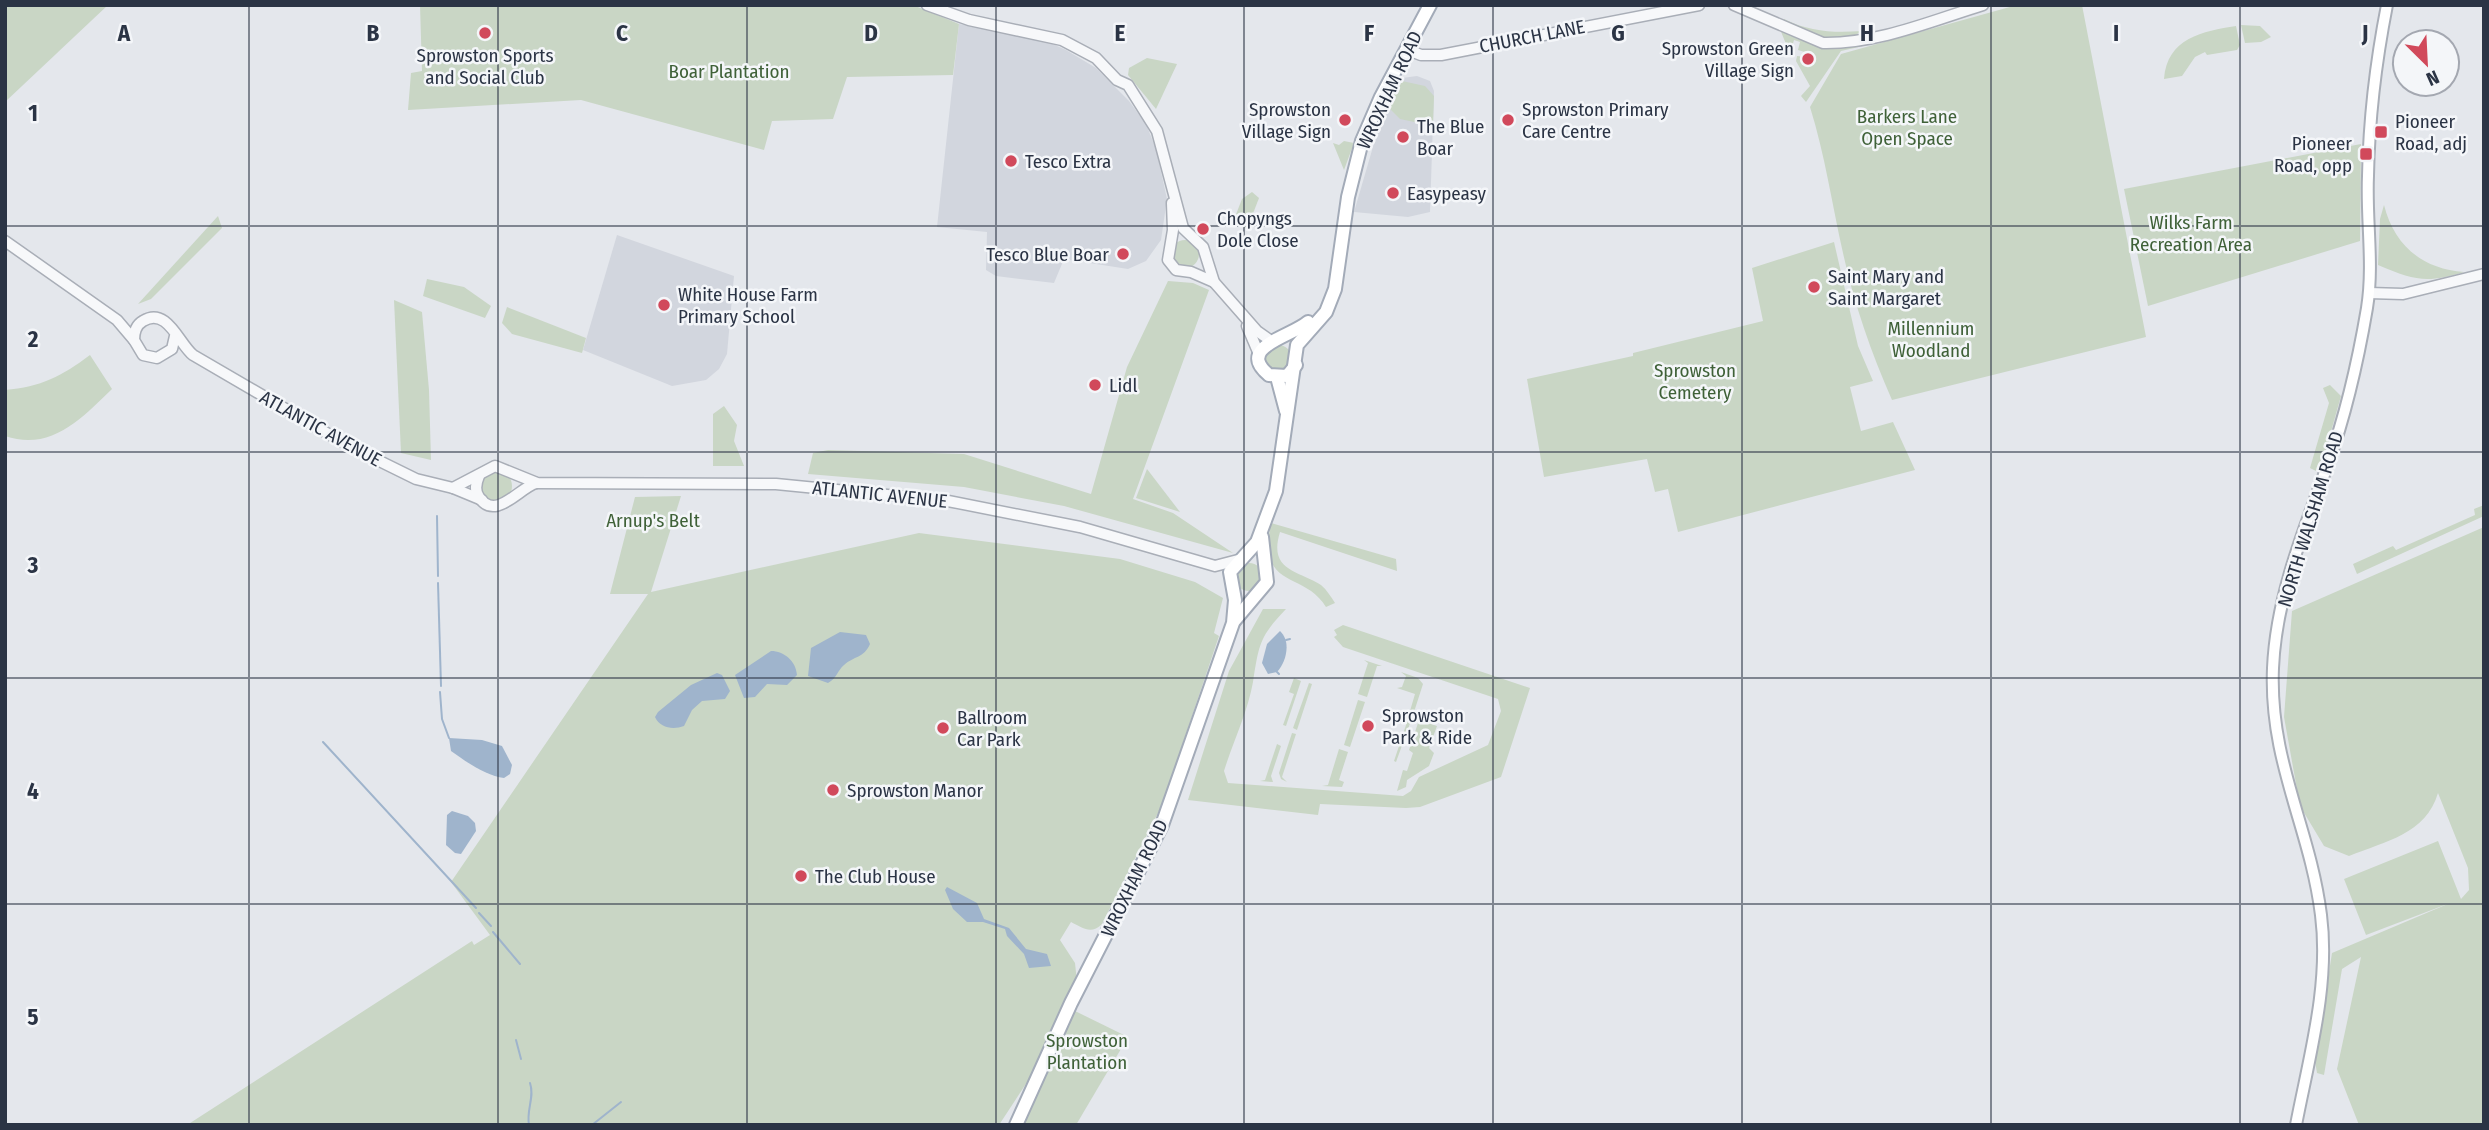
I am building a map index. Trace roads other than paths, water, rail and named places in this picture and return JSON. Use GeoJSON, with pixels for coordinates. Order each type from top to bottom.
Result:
{"type":"FeatureCollection","features":[{"type":"Feature","properties":{"kind":"main road","name":"WROXHAM ROAD"},"geometry":{"type":"LineString","coordinates":[[1016,1125],[1071,1003],[1162,825],[1233,623],[1268,582],[1268,571],[1263,562],[1262,533],[1280,478],[1287,414],[1302,337],[1326,312],[1330,300],[1339,267],[1348,197],[1360,148],[1381,97],[1430,5]]}},
{"type":"Feature","properties":{"kind":"main road","name":"NORTH WALSHAM ROAD"},"geometry":{"type":"LineString","coordinates":[[2296,1125],[2318,1008],[2323,941],[2309,859],[2280,758],[2274,718],[2273,664],[2287,583],[2351,389],[2369,293],[2371,240],[2367,180],[2376,75],[2386,5]]}},
{"type":"Feature","properties":{"kind":"main road","name":"NORTH WALSHAM ROAD"},"geometry":{"type":"LineString","coordinates":[[2376,75],[2394,5]]}},
{"type":"Feature","properties":{"kind":"main road","name":"WROXHAM ROAD"},"geometry":{"type":"LineString","coordinates":[[1297,359],[1287,376],[1277,377],[1263,370],[1259,354],[1276,340],[1304,326],[1330,300]]}},
{"type":"Feature","properties":{"kind":"main road"},"geometry":{"type":"LineString","coordinates":[[1276,340],[1290,343],[1297,359]]}},
{"type":"Feature","properties":{"kind":"main road","name":"WROXHAM ROAD"},"geometry":{"type":"LineString","coordinates":[[1277,377],[1287,414]]}},
{"type":"Feature","properties":{"kind":"main road","name":"WROXHAM ROAD"},"geometry":{"type":"LineString","coordinates":[[1233,623],[1233,587],[1230,572],[1262,533]]}},
{"type":"Feature","properties":{"kind":"main road"},"geometry":{"type":"LineString","coordinates":[[1241,559],[1263,562]]}},
{"type":"Feature","properties":{"kind":"main road"},"geometry":{"type":"LineString","coordinates":[[1233,587],[1242,594],[1256,594]]}},
{"type":"Feature","properties":{"kind":"street"},"geometry":{"type":"LineString","coordinates":[[927,5],[969,20],[1050,36],[1104,64],[1117,80],[1128,85],[1151,117],[1184,228],[1203,247],[1214,282],[1241,315],[1259,354]]}},
{"type":"Feature","properties":{"kind":"street","name":"CHURCH LANE"},"geometry":{"type":"LineString","coordinates":[[1408,50],[1421,55],[1441,55],[1699,5]]}},
{"type":"Feature","properties":{"kind":"street"},"geometry":{"type":"LineString","coordinates":[[1734,5],[1824,43],[1863,40],[1983,5]]}},
{"type":"Feature","properties":{"kind":"street"},"geometry":{"type":"LineString","coordinates":[[1172,183],[1173,230],[1167,254],[1171,266],[1183,273],[1191,272],[1214,282]]}},
{"type":"Feature","properties":{"kind":"street"},"geometry":{"type":"LineString","coordinates":[[1168,246],[1178,237],[1190,236]]}},
{"type":"Feature","properties":{"kind":"street","name":"ATLANTIC AVENUE"},"geometry":{"type":"LineString","coordinates":[[5,241],[117,320],[134,340],[137,349],[147,357],[161,358],[169,353],[193,355]]}},
{"type":"Feature","properties":{"kind":"street"},"geometry":{"type":"LineString","coordinates":[[1191,272],[1202,262],[1204,255]]}},
{"type":"Feature","properties":{"kind":"street"},"geometry":{"type":"LineString","coordinates":[[2369,293],[2403,294],[2484,274]]}},
{"type":"Feature","properties":{"kind":"street"},"geometry":{"type":"LineString","coordinates":[[1241,315],[1276,340]]}},
{"type":"Feature","properties":{"kind":"street","name":"ATLANTIC AVENUE"},"geometry":{"type":"LineString","coordinates":[[117,320],[140,323],[152,317],[161,318],[172,327],[175,336],[193,355],[349,446],[416,479],[453,488],[498,506],[537,483]]}},
{"type":"Feature","properties":{"kind":"street"},"geometry":{"type":"LineString","coordinates":[[134,340],[140,323]]}},
{"type":"Feature","properties":{"kind":"street"},"geometry":{"type":"LineString","coordinates":[[169,353],[175,336]]}},
{"type":"Feature","properties":{"kind":"street","name":"ATLANTIC AVENUE"},"geometry":{"type":"LineString","coordinates":[[453,488],[495,466],[537,483],[776,484],[912,496],[1018,513],[1080,527],[1215,566]]}},
{"type":"Feature","properties":{"kind":"street"},"geometry":{"type":"LineString","coordinates":[[480,474],[476,486],[482,500]]}},
{"type":"Feature","properties":{"kind":"street"},"geometry":{"type":"LineString","coordinates":[[512,474],[516,483],[513,496]]}},
{"type":"Feature","properties":{"kind":"street"},"geometry":{"type":"LineString","coordinates":[[1233,587],[1215,566],[1241,559]]}},
{"type":"Feature","properties":{"kind":"water"},"geometry":{"type":"Polygon","coordinates":[[[1280,631],[1287,645],[1285,657],[1277,672],[1268,674],[1262,663],[1267,644],[1280,631]]]}},
{"type":"Feature","properties":{"kind":"water"},"geometry":{"type":"Polygon","coordinates":[[[840,632],[866,635],[870,644],[868,649],[844,665],[828,683],[808,676],[811,648],[840,632]]]}},
{"type":"Feature","properties":{"kind":"water"},"geometry":{"type":"Polygon","coordinates":[[[771,651],[788,658],[797,675],[787,685],[767,684],[755,697],[744,698],[735,675],[771,651]]]}},
{"type":"Feature","properties":{"kind":"water"},"geometry":{"type":"Polygon","coordinates":[[[717,673],[722,675],[730,691],[725,699],[702,701],[692,710],[684,726],[667,727],[657,721],[655,717],[658,712],[691,685],[717,673]]]}},
{"type":"Feature","properties":{"kind":"water"},"geometry":{"type":"Polygon","coordinates":[[[449,738],[482,740],[502,746],[512,765],[510,774],[504,778],[476,768],[451,751],[449,738]]]}},
{"type":"Feature","properties":{"kind":"water"},"geometry":{"type":"Polygon","coordinates":[[[452,811],[468,816],[475,823],[476,831],[461,854],[455,853],[446,845],[447,815],[452,811]]]}},
{"type":"Feature","properties":{"kind":"water"},"geometry":{"type":"Polygon","coordinates":[[[947,887],[977,903],[984,919],[1009,928],[1026,949],[1047,954],[1051,966],[1029,968],[1024,954],[1007,936],[1005,929],[983,922],[967,922],[953,909],[945,890],[947,887]]]}},
{"type":"Feature","properties":{"kind":"waterway"},"geometry":{"type":"LineString","coordinates":[[437,516],[438,576]]}},
{"type":"Feature","properties":{"kind":"waterway"},"geometry":{"type":"LineString","coordinates":[[438,583],[441,686]]}},
{"type":"Feature","properties":{"kind":"waterway"},"geometry":{"type":"LineString","coordinates":[[1286,640],[1290,639]]}},
{"type":"Feature","properties":{"kind":"waterway"},"geometry":{"type":"LineString","coordinates":[[440,692],[442,719],[449,738]]}},
{"type":"Feature","properties":{"kind":"waterway"},"geometry":{"type":"LineString","coordinates":[[323,742],[476,908]]}},
{"type":"Feature","properties":{"kind":"waterway"},"geometry":{"type":"LineString","coordinates":[[479,913],[491,926]]}},
{"type":"Feature","properties":{"kind":"waterway"},"geometry":{"type":"LineString","coordinates":[[493,932],[520,964]]}},
{"type":"Feature","properties":{"kind":"waterway"},"geometry":{"type":"LineString","coordinates":[[516,1040],[521,1059]]}},
{"type":"Feature","properties":{"kind":"waterway"},"geometry":{"type":"LineString","coordinates":[[529,1125],[532,1093],[530,1083]]}},
{"type":"Feature","properties":{"kind":"waterway"},"geometry":{"type":"LineString","coordinates":[[592,1125],[621,1102]]}},
{"type":"Feature","properties":{"kind":"place","name":"Sprowston Sports and Social Club"},"geometry":{"type":"Point","coordinates":[485,33]}},
{"type":"Feature","properties":{"kind":"place","name":"Sprowston Green Village Sign"},"geometry":{"type":"Point","coordinates":[1808,59]}},
{"type":"Feature","properties":{"kind":"place","name":"Sprowston Village Sign"},"geometry":{"type":"Point","coordinates":[1345,120]}},
{"type":"Feature","properties":{"kind":"place","name":"Sprowston Primary Care Centre"},"geometry":{"type":"Point","coordinates":[1508,120]}},
{"type":"Feature","properties":{"kind":"place","name":"Pioneer Road, adj"},"geometry":{"type":"Point","coordinates":[2381,132]}},
{"type":"Feature","properties":{"kind":"place","name":"The Blue Boar"},"geometry":{"type":"Point","coordinates":[1403,137]}},
{"type":"Feature","properties":{"kind":"place","name":"Pioneer Road, opp"},"geometry":{"type":"Point","coordinates":[2366,154]}},
{"type":"Feature","properties":{"kind":"place","name":"Tesco Extra"},"geometry":{"type":"Point","coordinates":[1011,161]}},
{"type":"Feature","properties":{"kind":"place","name":"Easypeasy"},"geometry":{"type":"Point","coordinates":[1393,193]}},
{"type":"Feature","properties":{"kind":"place","name":"Chopyngs Dole Close"},"geometry":{"type":"Point","coordinates":[1203,229]}},
{"type":"Feature","properties":{"kind":"place","name":"Tesco Blue Boar"},"geometry":{"type":"Point","coordinates":[1123,254]}},
{"type":"Feature","properties":{"kind":"place","name":"Saint Mary and Saint Margaret"},"geometry":{"type":"Point","coordinates":[1814,287]}},
{"type":"Feature","properties":{"kind":"place","name":"White House Farm Primary School"},"geometry":{"type":"Point","coordinates":[664,305]}},
{"type":"Feature","properties":{"kind":"place","name":"Lidl"},"geometry":{"type":"Point","coordinates":[1095,385]}},
{"type":"Feature","properties":{"kind":"place","name":"Sprowston Park & Ride"},"geometry":{"type":"Point","coordinates":[1368,726]}},
{"type":"Feature","properties":{"kind":"place","name":"Ballroom Car Park"},"geometry":{"type":"Point","coordinates":[943,728]}},
{"type":"Feature","properties":{"kind":"place","name":"Sprowston Manor"},"geometry":{"type":"Point","coordinates":[833,790]}},
{"type":"Feature","properties":{"kind":"place","name":"The Club House"},"geometry":{"type":"Point","coordinates":[801,876]}},
{"type":"Feature","properties":{"kind":"park label","name":"Boar Plantation"},"geometry":{"type":"Point","coordinates":[729,71]}},
{"type":"Feature","properties":{"kind":"park label","name":"Barkers Lane Open Space"},"geometry":{"type":"Point","coordinates":[1907,127]}},
{"type":"Feature","properties":{"kind":"park label","name":"Wilks Farm Recreation Area"},"geometry":{"type":"Point","coordinates":[2191,233]}},
{"type":"Feature","properties":{"kind":"park label","name":"Millennium Woodland"},"geometry":{"type":"Point","coordinates":[1931,339]}},
{"type":"Feature","properties":{"kind":"park label","name":"Sprowston Cemetery"},"geometry":{"type":"Point","coordinates":[1695,381]}},
{"type":"Feature","properties":{"kind":"park label","name":"Arnup's Belt"},"geometry":{"type":"Point","coordinates":[653,520]}},
{"type":"Feature","properties":{"kind":"park label","name":"Sprowston Plantation"},"geometry":{"type":"Point","coordinates":[1087,1051]}}]}
